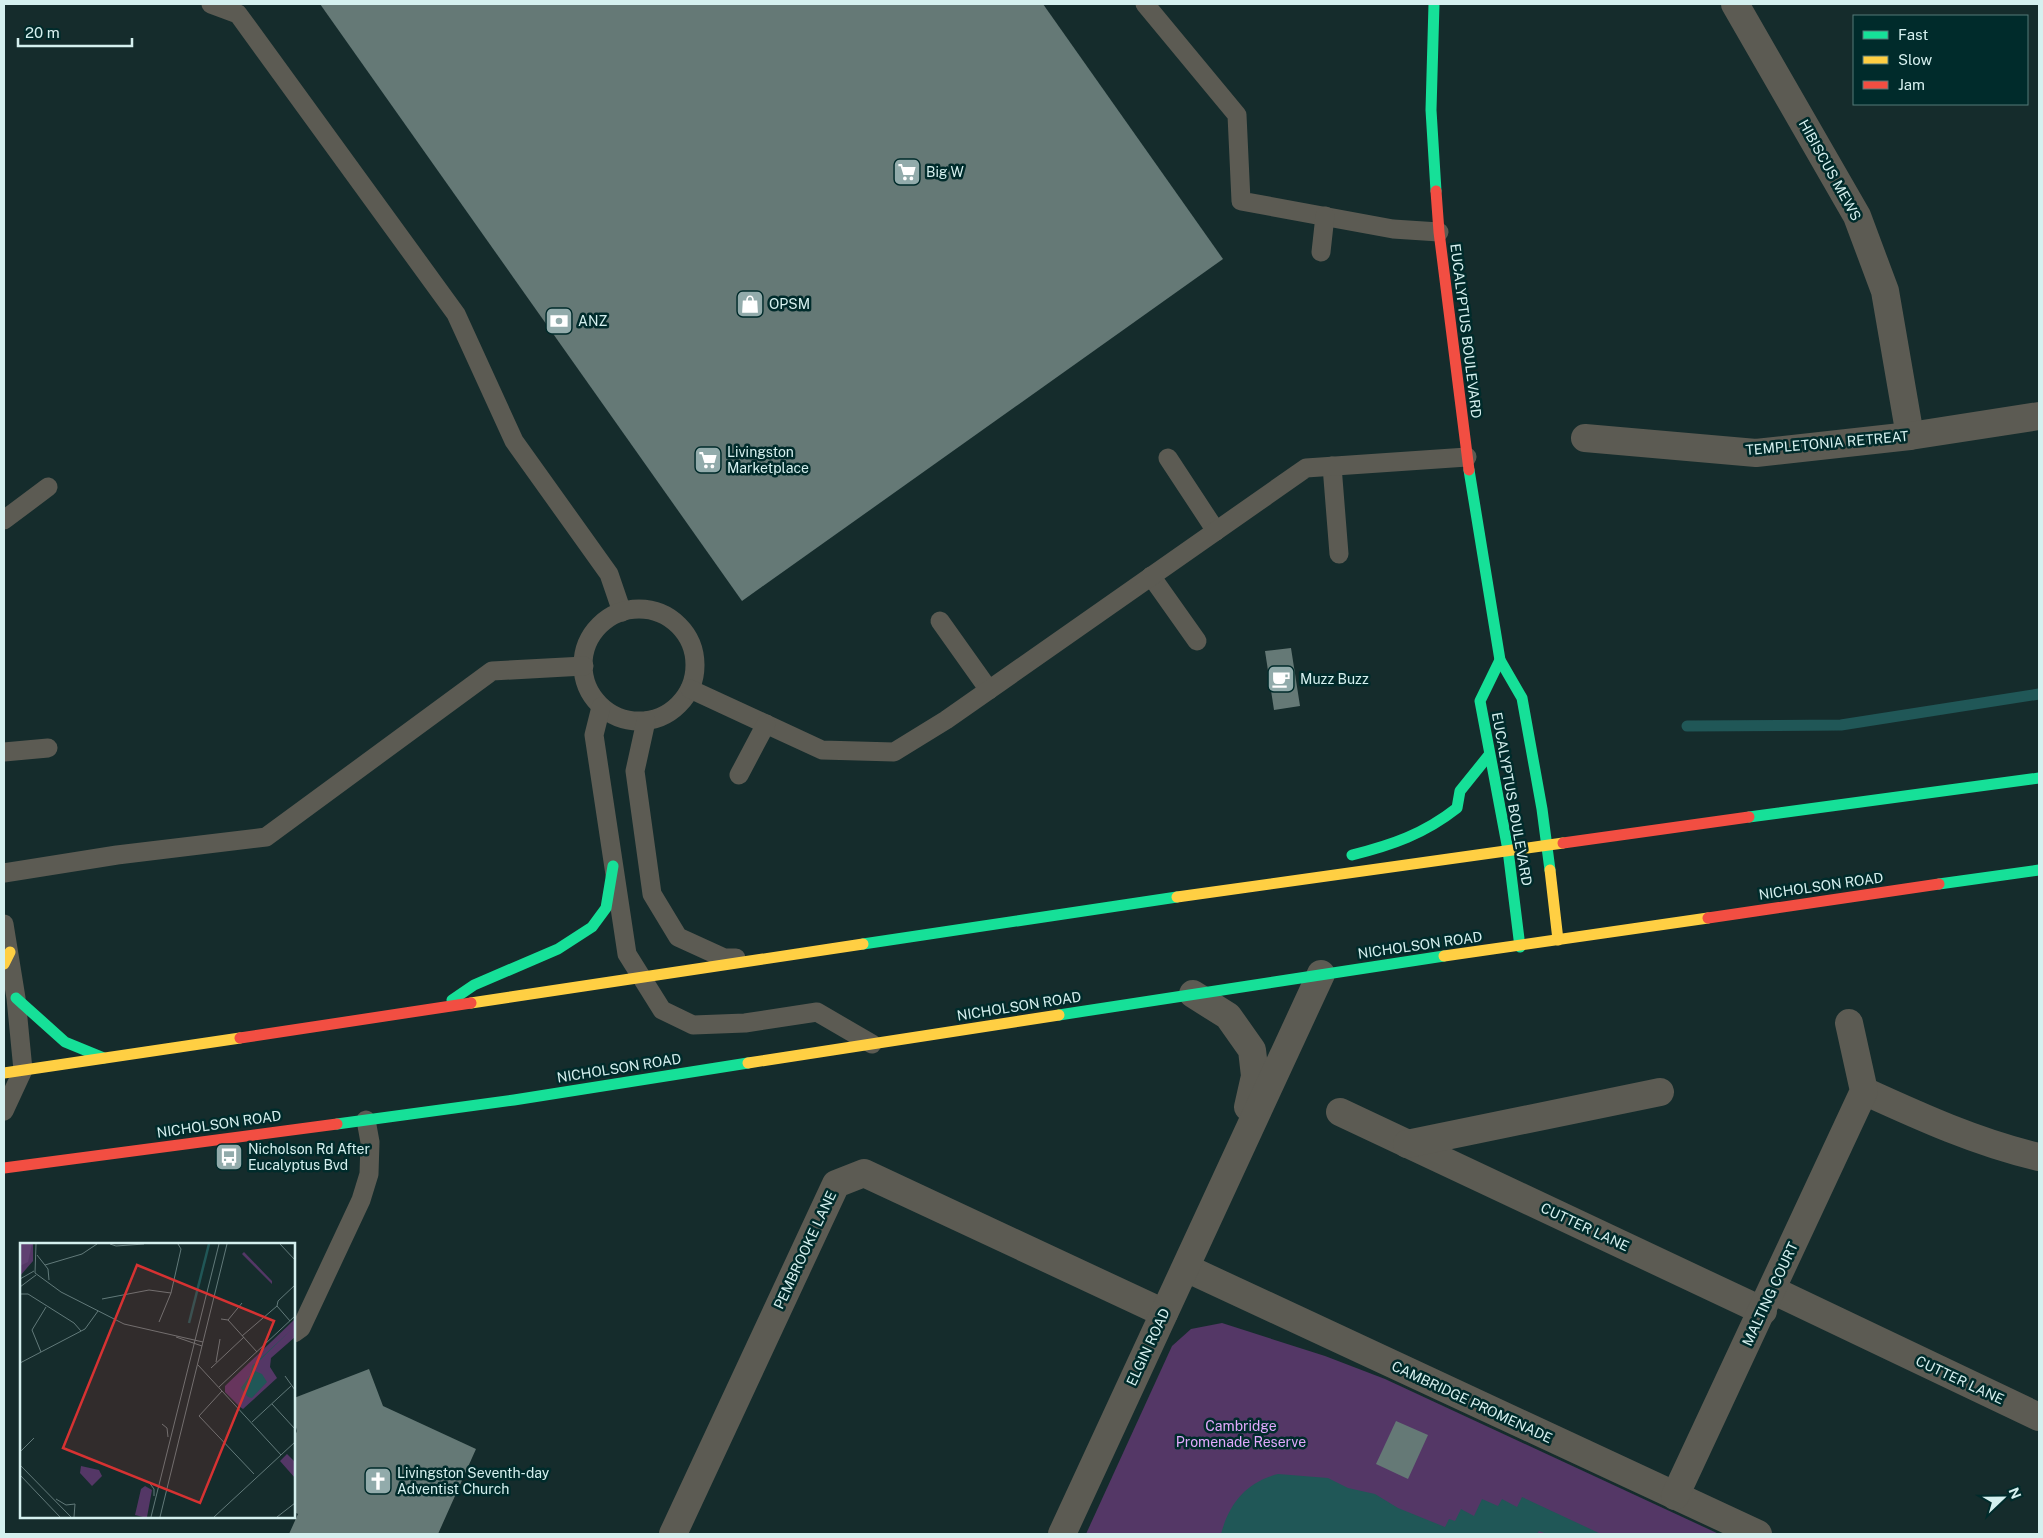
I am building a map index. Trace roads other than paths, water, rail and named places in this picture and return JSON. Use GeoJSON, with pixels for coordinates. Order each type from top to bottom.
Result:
{"type":"FeatureCollection","features":[{"type":"Feature","properties":{"kind":"main road","name":"EUCALYPTUS BOULEVARD"},"geometry":{"type":"LineString","coordinates":[[1434,4],[1431,110],[1439,232],[1467,457],[1500,660],[1522,698],[1547,844],[1558,940]]}},
{"type":"Feature","properties":{"kind":"main road","name":"EUCALYPTUS BOULEVARD"},"geometry":{"type":"LineString","coordinates":[[1500,660],[1480,701],[1508,850],[1520,947]]}},
{"type":"Feature","properties":{"kind":"main road"},"geometry":{"type":"LineString","coordinates":[[1317,876],[1340,860],[1390,846],[1436,825],[1457,808],[1460,791],[1489,755]]}},
{"type":"Feature","properties":{"kind":"main road"},"geometry":{"type":"LineString","coordinates":[[4,1072],[1317,876],[2039,778]]}},
{"type":"Feature","properties":{"kind":"main road"},"geometry":{"type":"LineString","coordinates":[[442,1007],[474,985],[558,949],[592,927],[606,908],[613,866]]}},
{"type":"Feature","properties":{"kind":"main road","name":"NICHOLSON ROAD"},"geometry":{"type":"LineString","coordinates":[[4,1168],[514,1100],[1321,974],[1520,947],[2039,870]]}},
{"type":"Feature","properties":{"kind":"main road"},"geometry":{"type":"LineString","coordinates":[[16,998],[65,1042],[104,1058]]}},
{"type":"Feature","properties":{"kind":"street","name":"HIBISCUS MEWS"},"geometry":{"type":"LineString","coordinates":[[1735,4],[1857,216],[1885,291],[1910,436]]}},
{"type":"Feature","properties":{"kind":"street","name":"TEMPLETONIA RETREAT"},"geometry":{"type":"LineString","coordinates":[[1585,438],[1756,453],[1910,436],[2039,416]]}},
{"type":"Feature","properties":{"kind":"street","name":"ELGIN ROAD"},"geometry":{"type":"LineString","coordinates":[[1062,1534],[1321,974]]}},
{"type":"Feature","properties":{"kind":"street","name":"ELGIN ROAD"},"geometry":{"type":"LineString","coordinates":[[1194,994],[1228,1016],[1252,1050],[1255,1076],[1234,1160]]}},
{"type":"Feature","properties":{"kind":"street"},"geometry":{"type":"LineString","coordinates":[[1849,1023],[1864,1091],[1997,1148],[2039,1157]]}},
{"type":"Feature","properties":{"kind":"street","name":"MALTING COURT"},"geometry":{"type":"LineString","coordinates":[[1675,1496],[1864,1091]]}},
{"type":"Feature","properties":{"kind":"street"},"geometry":{"type":"LineString","coordinates":[[1407,1144],[1660,1092]]}},
{"type":"Feature","properties":{"kind":"street","name":"CUTTER LANE"},"geometry":{"type":"LineString","coordinates":[[1340,1112],[1407,1144],[2039,1417]]}},
{"type":"Feature","properties":{"kind":"street","name":"PEMBROOKE LANE"},"geometry":{"type":"LineString","coordinates":[[673,1534],[836,1184],[864,1173],[1164,1313]]}},
{"type":"Feature","properties":{"kind":"street","name":"CAMBRIDGE PROMENADE"},"geometry":{"type":"LineString","coordinates":[[1186,1268],[1758,1534]]}},
{"type":"Feature","properties":{"kind":"lane"},"geometry":{"type":"LineString","coordinates":[[211,4],[238,14],[456,314],[514,441],[609,574],[622,612]]}},
{"type":"Feature","properties":{"kind":"lane"},"geometry":{"type":"LineString","coordinates":[[1145,4],[1237,115],[1241,201],[1393,229],[1439,232]]}},
{"type":"Feature","properties":{"kind":"lane"},"geometry":{"type":"LineString","coordinates":[[1321,252],[1325,216]]}},
{"type":"Feature","properties":{"kind":"lane"},"geometry":{"type":"LineString","coordinates":[[690,689],[822,750],[894,752],[946,720],[1306,468],[1467,457]]}},
{"type":"Feature","properties":{"kind":"lane"},"geometry":{"type":"LineString","coordinates":[[1168,458],[1216,531]]}},
{"type":"Feature","properties":{"kind":"lane"},"geometry":{"type":"LineString","coordinates":[[1332,466],[1339,554]]}},
{"type":"Feature","properties":{"kind":"lane"},"geometry":{"type":"LineString","coordinates":[[4,520],[48,487]]}},
{"type":"Feature","properties":{"kind":"lane"},"geometry":{"type":"LineString","coordinates":[[1151,576],[1197,641]]}},
{"type":"Feature","properties":{"kind":"lane"},"geometry":{"type":"LineString","coordinates":[[629,609],[649,609],[668,616],[683,629],[693,647],[696,666],[690,689],[682,703],[674,711],[656,720],[636,722],[617,718],[601,707],[590,692],[583,674],[584,666],[586,646],[596,629],[611,616],[629,609]]}},
{"type":"Feature","properties":{"kind":"lane"},"geometry":{"type":"LineString","coordinates":[[940,621],[989,690]]}},
{"type":"Feature","properties":{"kind":"lane"},"geometry":{"type":"LineString","coordinates":[[4,873],[117,855],[266,837],[492,671],[584,666]]}},
{"type":"Feature","properties":{"kind":"lane"},"geometry":{"type":"LineString","coordinates":[[601,707],[594,735],[627,954],[662,1010],[693,1025],[745,1023],[817,1012],[872,1044]]}},
{"type":"Feature","properties":{"kind":"lane"},"geometry":{"type":"LineString","coordinates":[[646,721],[635,771],[652,894],[678,937],[724,958],[762,959]]}},
{"type":"Feature","properties":{"kind":"lane"},"geometry":{"type":"LineString","coordinates":[[738,775],[766,724]]}},
{"type":"Feature","properties":{"kind":"lane"},"geometry":{"type":"LineString","coordinates":[[4,752],[48,748]]}},
{"type":"Feature","properties":{"kind":"lane"},"geometry":{"type":"LineString","coordinates":[[4,924],[7,958],[16,998],[23,1070],[4,1111]]}},
{"type":"Feature","properties":{"kind":"lane"},"geometry":{"type":"LineString","coordinates":[[295,1332],[301,1328],[361,1200],[369,1174],[370,1142],[366,1120]]}},
{"type":"Feature","properties":{"kind":"water"},"geometry":{"type":"Polygon","coordinates":[[[1278,1474],[1328,1478],[1348,1488],[1375,1494],[1398,1508],[1445,1527],[1449,1519],[1455,1521],[1461,1509],[1474,1516],[1482,1499],[1498,1506],[1502,1499],[1517,1507],[1522,1497],[1601,1534],[1547,1534],[1539,1531],[1537,1534],[1221,1534],[1229,1513],[1240,1496],[1257,1483],[1278,1474]]]}},
{"type":"Feature","properties":{"kind":"waterway"},"geometry":{"type":"LineString","coordinates":[[1687,726],[1841,725],[2039,694]]}},
{"type":"Feature","properties":{"kind":"place","name":"Big W"},"geometry":{"type":"Point","coordinates":[907,172]}},
{"type":"Feature","properties":{"kind":"place","name":"OPSM"},"geometry":{"type":"Point","coordinates":[750,304]}},
{"type":"Feature","properties":{"kind":"place","name":"ANZ"},"geometry":{"type":"Point","coordinates":[559,321]}},
{"type":"Feature","properties":{"kind":"place","name":"Livingston Marketplace"},"geometry":{"type":"Point","coordinates":[708,460]}},
{"type":"Feature","properties":{"kind":"place","name":"Muzz Buzz"},"geometry":{"type":"Point","coordinates":[1281,679]}},
{"type":"Feature","properties":{"kind":"place","name":"Nicholson Rd After Eucalyptus Bvd"},"geometry":{"type":"Point","coordinates":[229,1157]}},
{"type":"Feature","properties":{"kind":"place","name":"Livingston Seventh-day Adventist Church"},"geometry":{"type":"Point","coordinates":[378,1481]}},
{"type":"Feature","properties":{"kind":"park label","name":"Cambridge Promenade Reserve"},"geometry":{"type":"Point","coordinates":[1241,1434]}}]}
